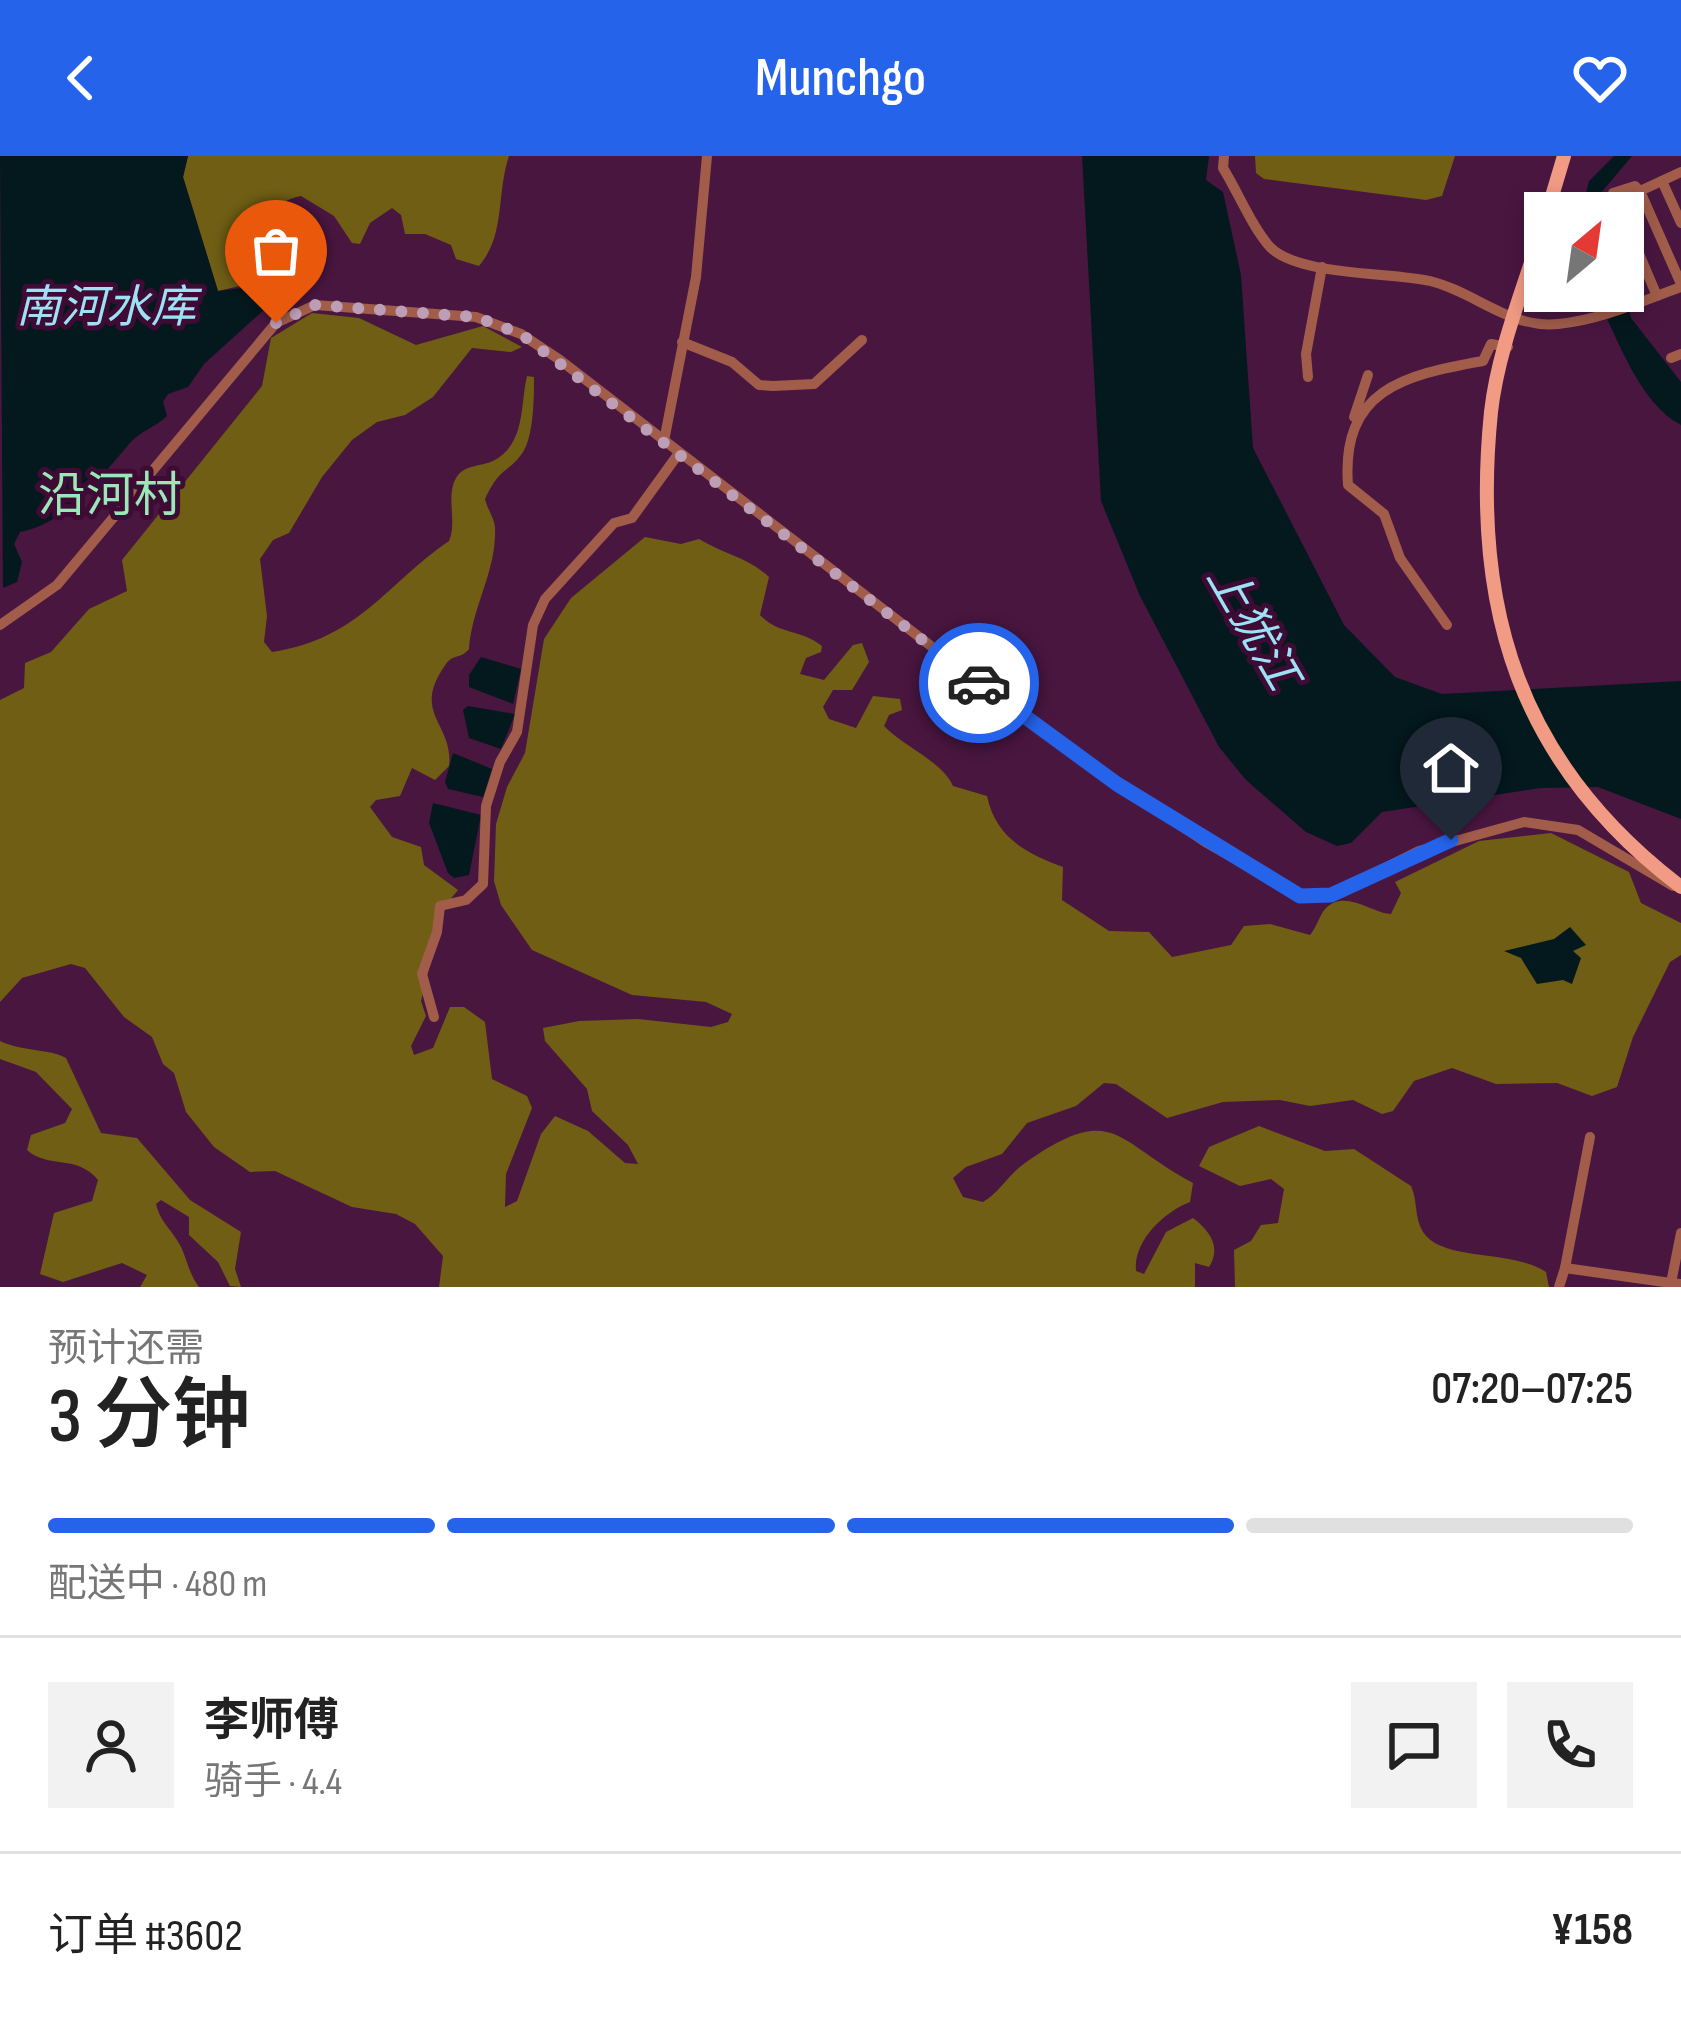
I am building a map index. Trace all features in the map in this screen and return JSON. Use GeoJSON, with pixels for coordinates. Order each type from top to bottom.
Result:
{"type":"FeatureCollection","features":[{"type":"Feature","properties":{"kind":"main road"},"geometry":{"type":"LineString","coordinates":[[1553,192],[1564,156]]}},
{"type":"Feature","properties":{"kind":"main road"},"geometry":{"type":"LineString","coordinates":[[1524,292],[1491,408],[1487,532],[1502,632],[1512,665],[1556,758],[1612,831],[1681,889]]}},
{"type":"Feature","properties":{"kind":"street"},"geometry":{"type":"LineString","coordinates":[[664,441],[696,277],[706,156]]}},
{"type":"Feature","properties":{"kind":"street"},"geometry":{"type":"LineString","coordinates":[[1224,156],[1223,168],[1270,247],[1322,267],[1429,281],[1466,292],[1516,320],[1558,324],[1599,316],[1681,285],[1640,191],[1635,186],[1616,192]]}},
{"type":"Feature","properties":{"kind":"street"},"geometry":{"type":"LineString","coordinates":[[1640,191],[1681,172]]}},
{"type":"Feature","properties":{"kind":"street"},"geometry":{"type":"LineString","coordinates":[[1662,181],[1681,223]]}},
{"type":"Feature","properties":{"kind":"street"},"geometry":{"type":"LineString","coordinates":[[1644,266],[1657,296]]}},
{"type":"Feature","properties":{"kind":"street"},"geometry":{"type":"LineString","coordinates":[[1308,377],[1306,354],[1322,267]]}},
{"type":"Feature","properties":{"kind":"street"},"geometry":{"type":"LineString","coordinates":[[0,625],[57,585],[276,323],[315,305],[496,322],[560,360],[1117,784],[1300,896],[1331,895],[1419,851],[1483,829],[1524,822],[1578,830],[1681,889]]}},
{"type":"Feature","properties":{"kind":"street"},"geometry":{"type":"LineString","coordinates":[[682,342],[732,362],[758,385],[773,386],[814,384],[862,340]]}},
{"type":"Feature","properties":{"kind":"street"},"geometry":{"type":"LineString","coordinates":[[1352,423],[1395,384],[1435,370],[1484,362],[1491,344],[1508,347]]}},
{"type":"Feature","properties":{"kind":"street"},"geometry":{"type":"LineString","coordinates":[[1368,375],[1346,449],[1348,484],[1384,514],[1400,558],[1447,625]]}},
{"type":"Feature","properties":{"kind":"street"},"geometry":{"type":"LineString","coordinates":[[434,1017],[424,968],[440,906],[466,900],[483,884],[486,806],[500,762],[517,732],[533,626],[545,599],[614,523],[632,518],[679,453]]}},
{"type":"Feature","properties":{"kind":"street"},"geometry":{"type":"LineString","coordinates":[[1559,1287],[1590,1137]]}},
{"type":"Feature","properties":{"kind":"street"},"geometry":{"type":"LineString","coordinates":[[1565,1268],[1676,1284],[1681,1233]]}},
{"type":"Feature","properties":{"kind":"shaded area"},"geometry":{"type":"Polygon","coordinates":[[[188,156],[509,156],[497,227],[479,266],[456,259],[451,245],[425,234],[405,234],[401,215],[392,208],[370,223],[360,244],[352,243],[334,216],[301,196],[288,200],[271,216],[261,281],[218,291],[183,177],[188,156]]]}},
{"type":"Feature","properties":{"kind":"shaded area"},"geometry":{"type":"Polygon","coordinates":[[[1255,156],[1455,156],[1442,196],[1426,200],[1264,179],[1256,173],[1255,156]]]}},
{"type":"Feature","properties":{"kind":"shaded area"},"geometry":{"type":"Polygon","coordinates":[[[312,313],[359,318],[416,345],[483,326],[522,347],[511,352],[472,348],[433,397],[405,415],[377,422],[352,440],[322,477],[289,533],[273,540],[260,559],[267,616],[264,642],[272,652],[328,635],[350,622],[449,541],[454,482],[461,472],[493,461],[511,445],[520,423],[527,376],[534,377],[529,439],[485,499],[495,543],[469,649],[446,664],[432,695],[449,766],[435,780],[412,768],[400,796],[376,800],[370,807],[392,837],[421,847],[424,865],[458,890],[444,907],[421,1001],[426,1016],[411,1046],[414,1055],[433,1048],[450,1007],[464,1007],[485,1022],[492,1079],[527,1096],[532,1108],[506,1174],[505,1207],[517,1201],[541,1134],[555,1116],[588,1131],[625,1163],[638,1164],[628,1145],[592,1111],[587,1089],[545,1041],[543,1028],[638,1019],[711,1027],[728,1022],[732,1014],[706,1002],[632,995],[532,950],[501,905],[494,881],[496,824],[507,787],[525,753],[544,639],[571,598],[645,537],[681,544],[699,539],[769,577],[760,615],[822,646],[821,652],[806,658],[800,674],[824,680],[853,645],[862,643],[869,662],[852,690],[833,690],[823,707],[829,719],[856,728],[873,696],[900,699],[902,710],[889,715],[884,726],[940,769],[953,786],[987,796],[997,823],[1014,842],[1063,867],[1062,900],[1109,931],[1149,932],[1172,957],[1231,945],[1244,926],[1270,924],[1310,935],[1325,909],[1341,901],[1391,914],[1401,893],[1395,882],[1479,841],[1551,833],[1629,872],[1641,903],[1681,923],[1681,955],[1670,962],[1633,1037],[1617,1087],[1592,1096],[1557,1083],[1496,1084],[1452,1068],[1414,1081],[1393,1111],[1382,1114],[1353,1100],[1310,1106],[1280,1100],[1223,1102],[1167,1118],[1116,1084],[1104,1083],[1076,1106],[1027,1123],[1002,1154],[966,1167],[953,1178],[963,1197],[983,1202],[1019,1167],[1055,1144],[1078,1134],[1114,1134],[1193,1183],[1190,1202],[1161,1220],[1145,1239],[1136,1271],[1144,1274],[1166,1232],[1193,1218],[1214,1246],[1209,1267],[1195,1263],[1195,1287],[439,1287],[443,1256],[415,1224],[396,1214],[352,1207],[275,1171],[250,1172],[214,1147],[186,1112],[174,1073],[163,1064],[152,1037],[124,1017],[85,968],[71,964],[22,978],[0,1002],[0,700],[24,688],[25,663],[51,652],[89,609],[127,591],[122,560],[262,386],[271,338],[312,313]]]}},
{"type":"Feature","properties":{"kind":"shaded area"},"geometry":{"type":"Polygon","coordinates":[[[0,1041],[66,1058],[101,1133],[137,1138],[190,1200],[241,1232],[235,1269],[241,1287],[230,1286],[218,1262],[189,1235],[189,1217],[161,1200],[156,1204],[160,1215],[199,1287],[140,1287],[147,1275],[122,1263],[63,1282],[40,1274],[54,1213],[92,1201],[98,1180],[81,1167],[27,1150],[31,1135],[65,1123],[72,1109],[36,1072],[0,1059],[0,1041]]]}},
{"type":"Feature","properties":{"kind":"shaded area"},"geometry":{"type":"Polygon","coordinates":[[[1259,1126],[1325,1151],[1354,1149],[1411,1186],[1420,1227],[1432,1241],[1461,1252],[1532,1265],[1546,1272],[1549,1287],[1235,1287],[1234,1250],[1251,1241],[1261,1225],[1278,1223],[1284,1189],[1271,1179],[1240,1186],[1199,1166],[1209,1147],[1259,1126]]]}},
{"type":"Feature","properties":{"kind":"water","name":"南河水库"},"geometry":{"type":"Polygon","coordinates":[[[0,156],[188,156],[183,177],[218,291],[250,287],[289,251],[302,252],[317,264],[313,282],[286,290],[204,364],[188,387],[168,394],[163,402],[167,416],[133,440],[81,498],[53,519],[20,532],[14,544],[22,562],[17,582],[3,588],[0,156]]]}},
{"type":"Feature","properties":{"kind":"water","name":"上犹江"},"geometry":{"type":"Polygon","coordinates":[[[1082,156],[1209,156],[1206,180],[1223,192],[1241,275],[1253,448],[1344,625],[1395,677],[1442,694],[1681,681],[1681,819],[1598,787],[1540,788],[1382,812],[1351,843],[1337,846],[1306,832],[1246,780],[1219,747],[1140,596],[1101,501],[1082,156]]]}},
{"type":"Feature","properties":{"kind":"water"},"geometry":{"type":"Polygon","coordinates":[[[1614,156],[1632,156],[1602,192],[1586,192],[1589,181],[1614,156]]]}},
{"type":"Feature","properties":{"kind":"water"},"geometry":{"type":"Polygon","coordinates":[[[1604,312],[1629,312],[1681,382],[1681,425],[1653,402],[1604,312]]]}},
{"type":"Feature","properties":{"kind":"water"},"geometry":{"type":"Polygon","coordinates":[[[481,657],[521,669],[513,704],[469,687],[469,675],[481,657]]]}},
{"type":"Feature","properties":{"kind":"water"},"geometry":{"type":"Polygon","coordinates":[[[468,706],[515,714],[501,749],[469,738],[463,710],[468,706]]]}},
{"type":"Feature","properties":{"kind":"water"},"geometry":{"type":"Polygon","coordinates":[[[453,753],[492,769],[483,797],[448,789],[445,782],[453,753]]]}},
{"type":"Feature","properties":{"kind":"water"},"geometry":{"type":"Polygon","coordinates":[[[433,803],[481,815],[469,875],[454,878],[448,873],[429,823],[433,803]]]}},
{"type":"Feature","properties":{"kind":"water"},"geometry":{"type":"Polygon","coordinates":[[[1570,927],[1586,945],[1573,951],[1581,958],[1572,984],[1563,980],[1537,984],[1521,958],[1504,951],[1554,939],[1570,927]]]}},
{"type":"Feature","properties":{"kind":"way so far"},"geometry":{"type":"LineString","coordinates":[[276,323],[315,305],[476,317],[521,334],[979,683]]}},
{"type":"Feature","properties":{"kind":"district","name":"沿河村"},"geometry":{"type":"Point","coordinates":[110,494]}},
{"type":"Feature","properties":{"kind":"route"},"geometry":{"type":"LineString","coordinates":[[979,683],[1117,784],[1300,896],[1331,895],[1451,840]]}}]}
